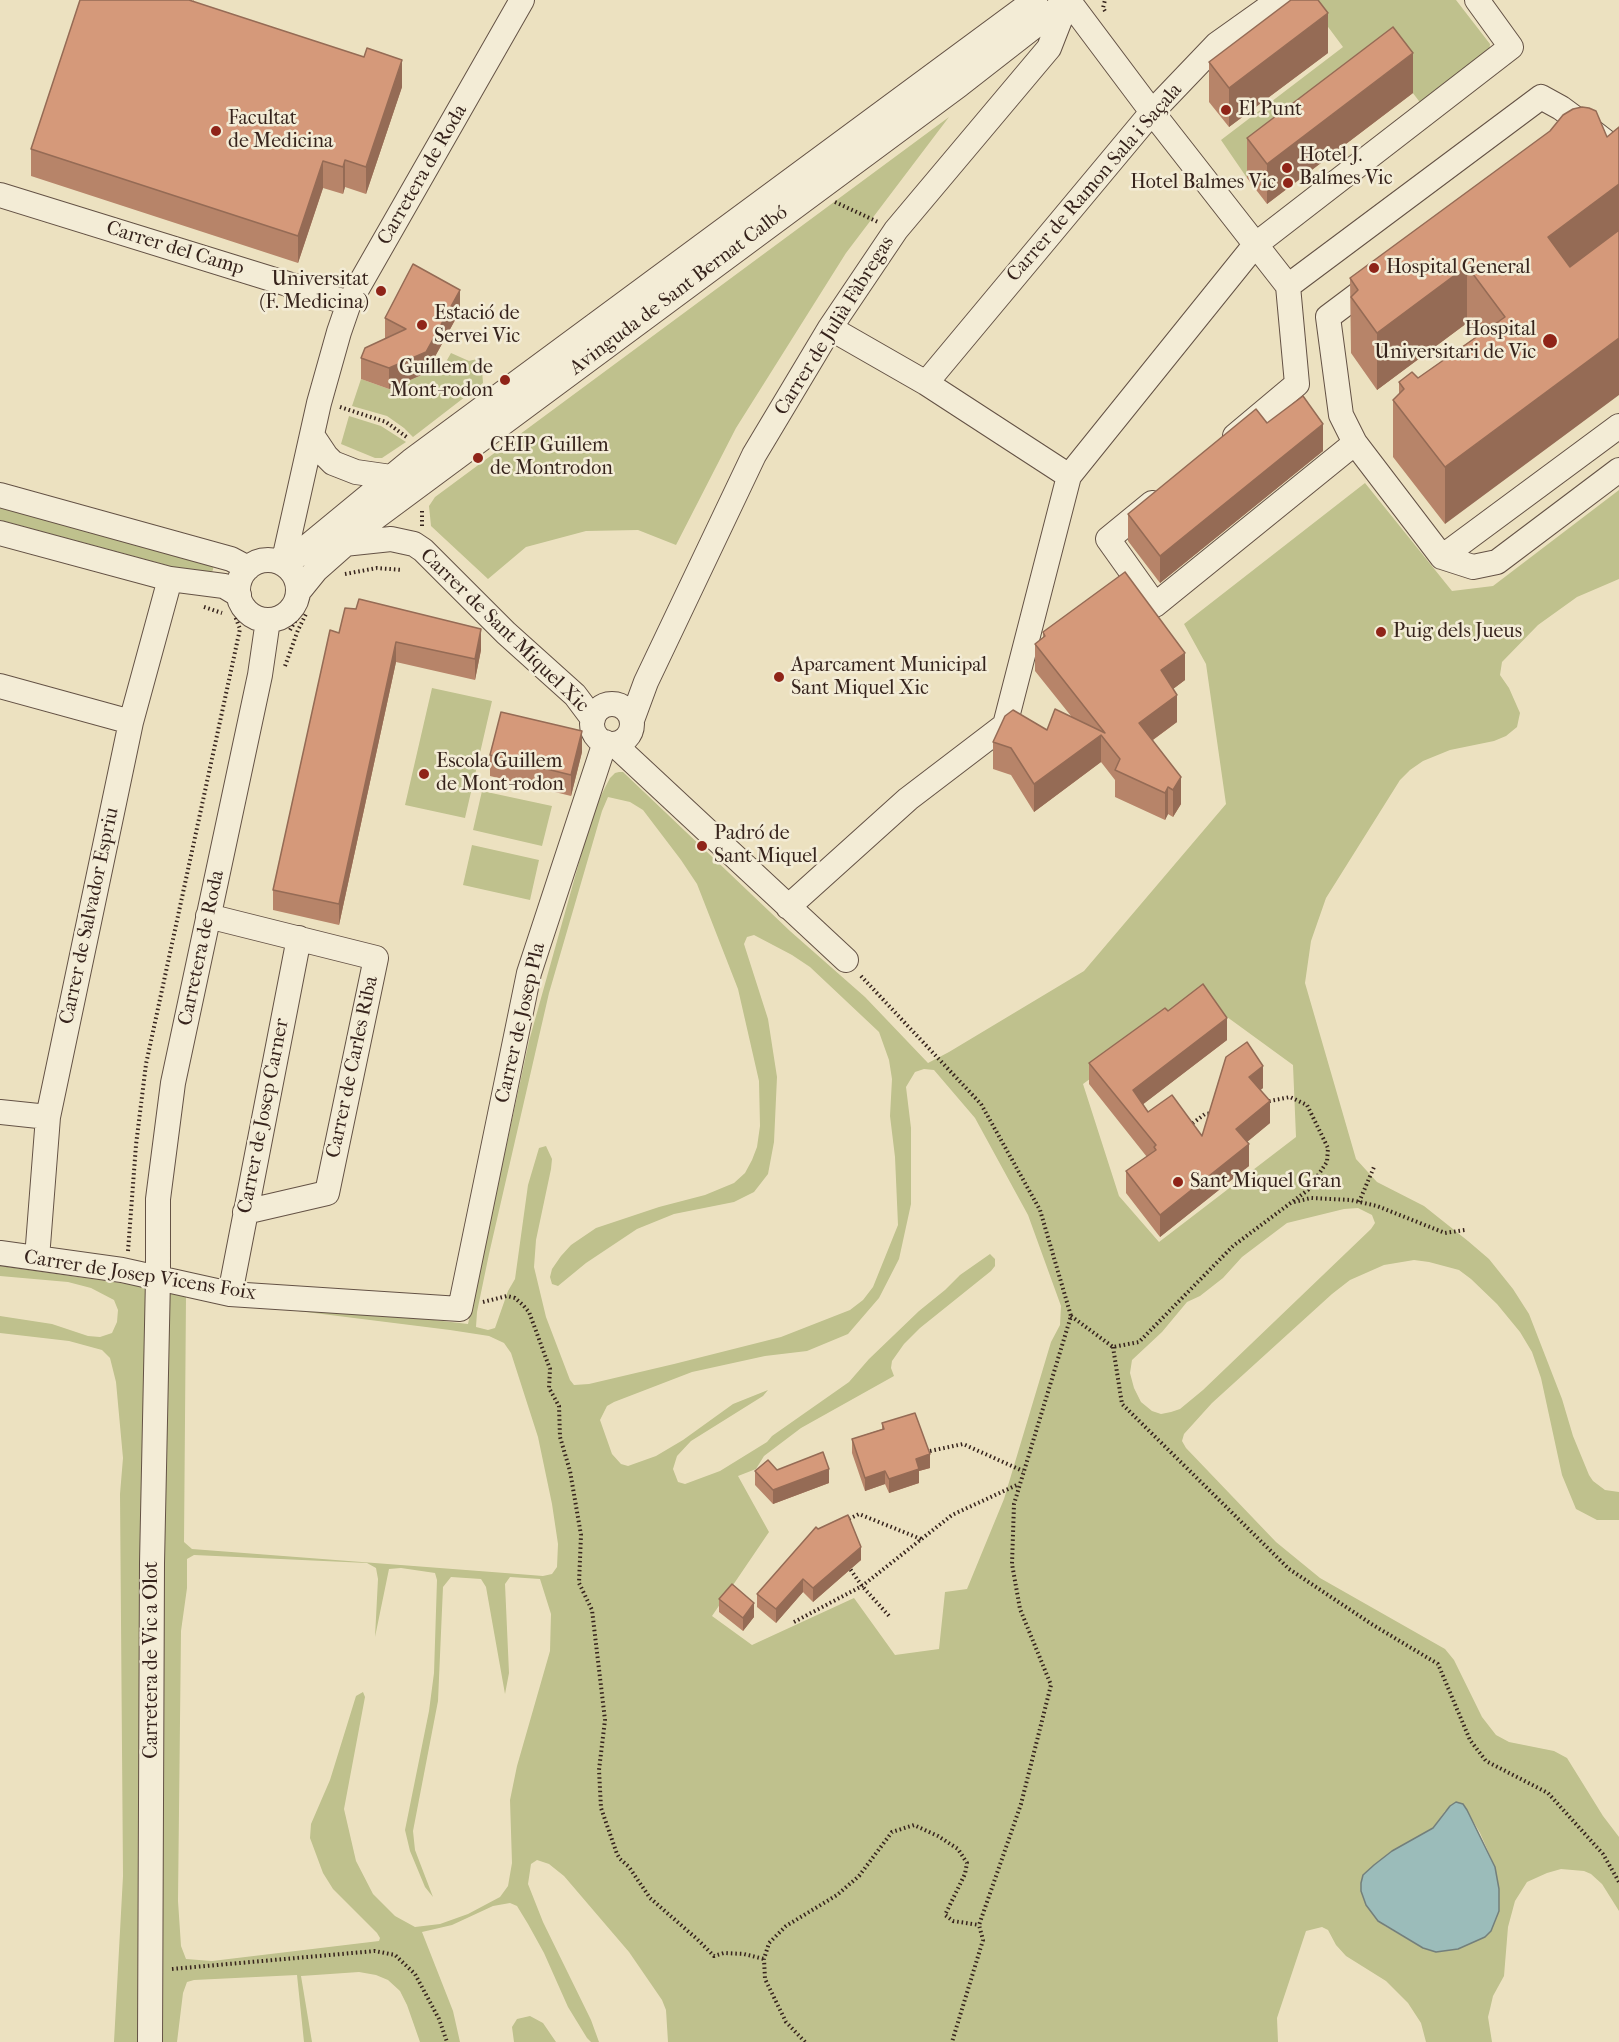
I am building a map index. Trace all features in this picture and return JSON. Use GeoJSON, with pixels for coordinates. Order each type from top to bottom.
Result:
{"type":"FeatureCollection","features":[{"type":"Feature","properties":{"kind":"street","name":"Carretera de Roda"},"geometry":{"type":"LineString","coordinates":[[284,565],[324,382],[349,303],[522,0]]}},
{"type":"Feature","properties":{"kind":"street","name":"Avinguda de Sant Bernat Calbó"},"geometry":{"type":"LineString","coordinates":[[284,565],[391,477],[1035,0]]}},
{"type":"Feature","properties":{"kind":"street","name":"Avinguda de Sant Bernat Calbó"},"geometry":{"type":"LineString","coordinates":[[268,620],[286,614],[296,602],[302,604],[316,570],[376,517],[959,85],[1068,0]]}},
{"type":"Feature","properties":{"kind":"street"},"geometry":{"type":"LineString","coordinates":[[1068,0],[1288,286],[1297,384],[1216,451]]}},
{"type":"Feature","properties":{"kind":"street","name":"Carrer de Julià Fàbregas"},"geometry":{"type":"LineString","coordinates":[[620,734],[754,455],[830,328],[896,230],[1049,48],[1068,0]]}},
{"type":"Feature","properties":{"kind":"street","name":"Carrer de Ramon Sala i Saçala"},"geometry":{"type":"LineString","coordinates":[[926,383],[1152,112],[1217,44],[1279,0]]}},
{"type":"Feature","properties":{"kind":"street"},"geometry":{"type":"LineString","coordinates":[[788,907],[908,799],[1005,725],[1069,476],[1256,245],[1511,47],[1477,0]]}},
{"type":"Feature","properties":{"kind":"street"},"geometry":{"type":"LineString","coordinates":[[1288,286],[1541,97],[1561,108],[1575,132],[1611,146],[1619,156]]}},
{"type":"Feature","properties":{"kind":"street","name":"Carrer del Camp"},"geometry":{"type":"LineString","coordinates":[[0,195],[349,303]]}},
{"type":"Feature","properties":{"kind":"street"},"geometry":{"type":"LineString","coordinates":[[1395,267],[1328,317],[1341,415],[1354,443],[1442,557],[1473,567],[1497,562],[1619,470]]}},
{"type":"Feature","properties":{"kind":"street"},"geometry":{"type":"LineString","coordinates":[[830,328],[926,383],[1069,476]]}},
{"type":"Feature","properties":{"kind":"street"},"geometry":{"type":"LineString","coordinates":[[1442,557],[1619,426]]}},
{"type":"Feature","properties":{"kind":"street"},"geometry":{"type":"LineString","coordinates":[[312,435],[333,463],[356,472],[391,477]]}},
{"type":"Feature","properties":{"kind":"street"},"geometry":{"type":"LineString","coordinates":[[1171,488],[1108,539],[1155,605],[1354,443]]}},
{"type":"Feature","properties":{"kind":"street"},"geometry":{"type":"LineString","coordinates":[[0,495],[231,560],[248,568]]}},
{"type":"Feature","properties":{"kind":"street"},"geometry":{"type":"LineString","coordinates":[[0,533],[170,579],[224,585],[237,606]]}},
{"type":"Feature","properties":{"kind":"street","name":"Carrer de Sant Miquel Xic"},"geometry":{"type":"LineString","coordinates":[[344,544],[391,539],[414,544],[574,695],[601,711]]}},
{"type":"Feature","properties":{"kind":"street"},"geometry":{"type":"LineString","coordinates":[[237,606],[239,583],[248,568],[266,560],[284,565],[296,578],[302,604]]}},
{"type":"Feature","properties":{"kind":"street","name":"Carrer de Salvador Espriu"},"geometry":{"type":"LineString","coordinates":[[37,1258],[48,1117],[131,722],[170,579]]}},
{"type":"Feature","properties":{"kind":"street"},"geometry":{"type":"LineString","coordinates":[[237,606],[242,604],[260,619],[268,620]]}},
{"type":"Feature","properties":{"kind":"street","name":"Carretera de Roda"},"geometry":{"type":"LineString","coordinates":[[158,1278],[158,1199],[173,1083],[260,675],[268,620]]}},
{"type":"Feature","properties":{"kind":"street"},"geometry":{"type":"LineString","coordinates":[[620,734],[594,733],[601,711],[646,682]]}},
{"type":"Feature","properties":{"kind":"street"},"geometry":{"type":"LineString","coordinates":[[0,686],[131,722]]}},
{"type":"Feature","properties":{"kind":"street"},"geometry":{"type":"LineString","coordinates":[[601,711],[623,708],[620,734],[645,771],[846,960]]}},
{"type":"Feature","properties":{"kind":"street","name":"Carrer de Josep Pla"},"geometry":{"type":"LineString","coordinates":[[461,1306],[529,973],[620,734]]}},
{"type":"Feature","properties":{"kind":"street","name":"Carrer de Carles Riba"},"geometry":{"type":"LineString","coordinates":[[208,916],[376,958],[327,1193],[245,1212]]}},
{"type":"Feature","properties":{"kind":"street","name":"Carrer de Josep Carner"},"geometry":{"type":"LineString","coordinates":[[230,1294],[299,938]]}},
{"type":"Feature","properties":{"kind":"street"},"geometry":{"type":"LineString","coordinates":[[0,1112],[48,1117]]}},
{"type":"Feature","properties":{"kind":"street","name":"Carrer de Josep Vicens Foix"},"geometry":{"type":"LineString","coordinates":[[0,1253],[122,1270],[230,1294],[461,1306]]}},
{"type":"Feature","properties":{"kind":"street","name":"Carretera de Vic a Olot"},"geometry":{"type":"LineString","coordinates":[[150,2042],[152,1575],[158,1278]]}},
{"type":"Feature","properties":{"kind":"path"},"geometry":{"type":"LineString","coordinates":[[829,200],[896,230]]}},
{"type":"Feature","properties":{"kind":"path"},"geometry":{"type":"LineString","coordinates":[[336,415],[338,407],[386,422],[411,441]]}},
{"type":"Feature","properties":{"kind":"path","name":"Carrer de Sant Miquel Xic"},"geometry":{"type":"LineString","coordinates":[[422,531],[425,500]]}},
{"type":"Feature","properties":{"kind":"path"},"geometry":{"type":"LineString","coordinates":[[341,575],[377,568],[402,570]]}},
{"type":"Feature","properties":{"kind":"path"},"geometry":{"type":"LineString","coordinates":[[287,638],[302,604]]}},
{"type":"Feature","properties":{"kind":"path"},"geometry":{"type":"LineString","coordinates":[[283,670],[298,630],[302,604]]}},
{"type":"Feature","properties":{"kind":"path"},"geometry":{"type":"LineString","coordinates":[[122,1270],[129,1245],[136,1145],[146,1064],[240,629],[237,606]]}},
{"type":"Feature","properties":{"kind":"path"},"geometry":{"type":"LineString","coordinates":[[846,960],[981,1104],[1040,1210],[1071,1316],[1014,1504],[1012,1564],[1020,1609],[1051,1686],[1021,1804],[979,1925],[983,1940],[952,2042]]}},
{"type":"Feature","properties":{"kind":"path"},"geometry":{"type":"LineString","coordinates":[[1113,1347],[1139,1342],[1233,1246],[1308,1190],[1327,1162],[1328,1148],[1307,1105],[1290,1097],[1258,1104]]}},
{"type":"Feature","properties":{"kind":"path"},"geometry":{"type":"LineString","coordinates":[[1184,1131],[1205,1114],[1216,1112]]}},
{"type":"Feature","properties":{"kind":"path"},"geometry":{"type":"LineString","coordinates":[[1359,1202],[1374,1167]]}},
{"type":"Feature","properties":{"kind":"path"},"geometry":{"type":"LineString","coordinates":[[1291,1203],[1311,1198],[1359,1202],[1377,1206],[1444,1233],[1465,1230]]}},
{"type":"Feature","properties":{"kind":"path"},"geometry":{"type":"LineString","coordinates":[[461,1306],[507,1296],[515,1298],[529,1312],[550,1369],[549,1388],[559,1406],[560,1437],[570,1472],[581,1535],[579,1583],[592,1610],[606,1720],[599,1770],[601,1808],[617,1854],[629,1867],[650,1898],[697,1938],[714,1956],[724,1953],[744,1954],[764,1959]]}},
{"type":"Feature","properties":{"kind":"path"},"geometry":{"type":"LineString","coordinates":[[1071,1316],[1113,1347],[1122,1404],[1289,1569],[1373,1625],[1438,1664],[1470,1740],[1486,1761],[1548,1792],[1603,1854],[1619,1882]]}},
{"type":"Feature","properties":{"kind":"path"},"geometry":{"type":"LineString","coordinates":[[930,1451],[963,1444],[1023,1471]]}},
{"type":"Feature","properties":{"kind":"path"},"geometry":{"type":"LineString","coordinates":[[794,1622],[862,1586],[952,1515],[1020,1484]]}},
{"type":"Feature","properties":{"kind":"path"},"geometry":{"type":"LineString","coordinates":[[841,1522],[859,1514],[922,1539]]}},
{"type":"Feature","properties":{"kind":"path"},"geometry":{"type":"LineString","coordinates":[[843,1558],[862,1586],[890,1617]]}},
{"type":"Feature","properties":{"kind":"path"},"geometry":{"type":"LineString","coordinates":[[805,2042],[786,2022],[765,1980],[764,1959],[769,1942],[786,1926],[837,1895],[859,1876],[892,1832],[914,1825],[938,1836],[958,1849],[967,1863],[965,1874],[945,1915],[953,1921],[979,1925]]}},
{"type":"Feature","properties":{"kind":"path"},"geometry":{"type":"LineString","coordinates":[[150,1968],[180,1970],[375,1951],[395,1955],[415,1974],[440,2019],[447,2042]]}},
{"type":"Feature","properties":{"kind":"green space"},"geometry":{"type":"Polygon","coordinates":[[[1317,0],[1456,0],[1490,44],[1489,54],[1422,105],[1393,67],[1247,178],[1221,140],[1343,47],[1311,4],[1317,0]]]}},
{"type":"Feature","properties":{"kind":"green space"},"geometry":{"type":"Polygon","coordinates":[[[949,117],[846,253],[736,428],[676,545],[638,530],[586,531],[526,547],[488,579],[431,526],[429,506],[435,497],[949,117]]]}},
{"type":"Feature","properties":{"kind":"green space"},"geometry":{"type":"Polygon","coordinates":[[[451,353],[469,361],[481,358],[483,383],[413,437],[387,416],[352,406],[361,379],[389,389],[426,373],[438,376],[451,353]]]}},
{"type":"Feature","properties":{"kind":"green space"},"geometry":{"type":"Polygon","coordinates":[[[349,416],[381,426],[406,442],[382,458],[375,458],[341,444],[349,416]]]}},
{"type":"Feature","properties":{"kind":"green space"},"geometry":{"type":"Polygon","coordinates":[[[1365,483],[1452,591],[1493,586],[1619,490],[1619,579],[1577,597],[1538,625],[1502,662],[1500,675],[1509,688],[1520,713],[1517,727],[1506,736],[1494,741],[1450,750],[1423,761],[1400,780],[1326,898],[1311,941],[1305,983],[1356,1159],[1377,1182],[1424,1206],[1468,1241],[1489,1259],[1513,1289],[1529,1314],[1589,1475],[1605,1490],[1619,1492],[1619,1520],[1597,1520],[1576,1509],[1562,1475],[1541,1378],[1532,1352],[1520,1332],[1497,1304],[1471,1279],[1459,1270],[1429,1262],[1414,1260],[1384,1265],[1350,1280],[1212,1403],[1184,1434],[1182,1441],[1186,1448],[1276,1542],[1320,1578],[1445,1649],[1454,1660],[1482,1717],[1496,1735],[1509,1742],[1554,1751],[1567,1758],[1603,1816],[1619,1837],[1619,1911],[1602,1884],[1584,1871],[1561,1869],[1527,1882],[1515,1901],[1508,1927],[1504,1976],[1493,1996],[1488,2017],[1492,2042],[1426,2042],[1421,2023],[1408,2003],[1386,1981],[1346,1956],[1336,1945],[1328,1930],[1322,1927],[1306,1931],[1277,2018],[1278,2042],[668,2042],[666,2010],[662,2000],[629,1952],[564,1876],[549,1864],[537,1860],[531,1864],[528,1884],[543,1922],[591,2020],[599,2042],[591,2042],[587,2038],[568,2007],[544,1953],[528,1924],[517,1906],[510,1903],[493,1906],[452,1925],[422,1932],[453,2011],[460,2042],[420,2042],[400,1991],[388,1980],[359,1972],[301,1976],[312,2042],[304,2042],[297,1975],[187,1982],[183,1993],[177,2042],[114,2042],[123,1876],[120,1494],[123,1458],[116,1382],[110,1358],[102,1350],[69,1341],[0,1333],[0,1316],[52,1324],[88,1336],[100,1337],[112,1333],[117,1322],[118,1310],[114,1300],[91,1288],[68,1282],[0,1276],[0,1266],[135,1285],[468,1324],[529,1041],[594,809],[615,773],[623,772],[790,931],[865,997],[928,1063],[1084,971],[1226,804],[1206,664],[1184,624],[1365,483]],[[608,797],[549,993],[489,1254],[476,1327],[488,1330],[495,1328],[508,1291],[515,1279],[528,1185],[539,1148],[546,1146],[552,1159],[536,1240],[534,1267],[546,1317],[574,1385],[589,1384],[781,1337],[850,1310],[863,1300],[873,1287],[898,1225],[895,1157],[890,1116],[892,1079],[889,1060],[879,1032],[810,967],[754,935],[747,937],[744,944],[768,1019],[777,1077],[774,1142],[768,1174],[754,1192],[734,1202],[674,1214],[637,1229],[586,1263],[558,1286],[552,1284],[550,1277],[552,1269],[561,1256],[571,1245],[596,1228],[659,1207],[705,1195],[734,1183],[745,1173],[752,1160],[757,1147],[760,1126],[759,1081],[738,989],[697,884],[643,810],[630,802],[608,797]],[[1201,998],[1083,1084],[1119,1196],[1159,1242],[1296,1137],[1293,1065],[1201,998]],[[924,1069],[915,1072],[906,1087],[911,1128],[911,1204],[899,1259],[879,1298],[848,1334],[807,1351],[765,1356],[692,1372],[614,1402],[607,1406],[600,1420],[612,1454],[621,1464],[628,1466],[656,1456],[683,1440],[733,1404],[768,1390],[763,1396],[691,1441],[677,1456],[673,1469],[678,1482],[685,1484],[720,1471],[767,1442],[772,1436],[849,1382],[869,1359],[960,1275],[990,1254],[995,1259],[995,1266],[991,1271],[920,1328],[904,1344],[892,1361],[891,1368],[894,1376],[801,1428],[764,1456],[756,1469],[738,1476],[769,1532],[712,1616],[752,1645],[854,1598],[895,1655],[939,1649],[945,1592],[967,1589],[1004,1499],[1051,1342],[1060,1325],[1061,1306],[1028,1215],[975,1118],[934,1070],[924,1069]],[[1358,1208],[1344,1209],[1287,1223],[1242,1257],[1223,1278],[1200,1296],[1187,1302],[1162,1332],[1132,1360],[1130,1373],[1134,1388],[1141,1402],[1152,1411],[1161,1414],[1180,1409],[1203,1390],[1375,1223],[1372,1215],[1358,1208]],[[186,1297],[184,1542],[192,1549],[543,1576],[552,1574],[557,1567],[558,1544],[552,1504],[538,1437],[511,1353],[504,1343],[489,1336],[186,1297]],[[194,1555],[187,1559],[187,1588],[181,1631],[178,1901],[181,1946],[186,1959],[212,1961],[379,1941],[377,1933],[333,1889],[323,1873],[310,1838],[311,1824],[330,1780],[356,1696],[363,1692],[365,1697],[344,1809],[356,1861],[373,1894],[395,1916],[415,1927],[440,1924],[468,1914],[500,1897],[508,1886],[512,1863],[510,1800],[517,1766],[550,1651],[551,1614],[540,1579],[510,1577],[505,1584],[509,1673],[505,1694],[486,1587],[481,1579],[451,1577],[443,1587],[438,1701],[413,1831],[415,1850],[433,1897],[425,1887],[410,1851],[405,1830],[429,1711],[434,1673],[437,1580],[435,1573],[401,1568],[389,1569],[375,1637],[378,1579],[376,1568],[367,1563],[194,1555]],[[1463,1804],[1445,1811],[1433,1828],[1392,1851],[1363,1875],[1363,1898],[1374,1916],[1385,1926],[1423,1948],[1436,1952],[1458,1949],[1499,1911],[1499,1889],[1495,1867],[1480,1833],[1463,1804]]]}},
{"type":"Feature","properties":{"kind":"green space"},"geometry":{"type":"Polygon","coordinates":[[[0,506],[214,565],[211,577],[0,520],[0,506]]]}},
{"type":"Feature","properties":{"kind":"green space"},"geometry":{"type":"Polygon","coordinates":[[[432,688],[492,701],[465,818],[405,805],[432,688]]]}},
{"type":"Feature","properties":{"kind":"green space"},"geometry":{"type":"Polygon","coordinates":[[[482,791],[552,806],[542,846],[473,830],[482,791]]]}},
{"type":"Feature","properties":{"kind":"green space"},"geometry":{"type":"Polygon","coordinates":[[[472,845],[539,860],[530,900],[463,885],[472,845]]]}},
{"type":"Feature","properties":{"kind":"green space"},"geometry":{"type":"Polygon","coordinates":[[[530,2016],[543,2023],[556,2042],[514,2042],[512,2027],[517,2019],[530,2016]]]}},
{"type":"Feature","properties":{"kind":"water"},"geometry":{"type":"Polygon","coordinates":[[[1456,1802],[1463,1804],[1467,1810],[1495,1867],[1499,1889],[1499,1911],[1491,1931],[1485,1937],[1458,1949],[1436,1952],[1423,1948],[1378,1921],[1366,1905],[1361,1883],[1363,1875],[1374,1865],[1392,1851],[1433,1828],[1450,1806],[1456,1802]]]}},
{"type":"Feature","properties":{"kind":"building","name":"Facultat de Medicina"},"geometry":{"type":"Polygon","coordinates":[[[80,0],[189,0],[364,57],[367,48],[402,60],[366,167],[345,160],[343,167],[323,161],[298,236],[31,149],[80,0]]]}},
{"type":"Feature","properties":{"kind":"building"},"geometry":{"type":"Polygon","coordinates":[[[1291,0],[1318,0],[1328,13],[1229,88],[1209,62],[1291,0]]]}},
{"type":"Feature","properties":{"kind":"building"},"geometry":{"type":"Polygon","coordinates":[[[1393,27],[1413,53],[1267,164],[1247,138],[1393,27]]]}},
{"type":"Feature","properties":{"kind":"building"},"geometry":{"type":"Polygon","coordinates":[[[1582,107],[1596,111],[1607,137],[1619,127],[1619,184],[1548,237],[1570,267],[1619,230],[1619,338],[1445,467],[1393,400],[1404,389],[1399,382],[1412,372],[1418,378],[1505,317],[1467,266],[1377,333],[1351,297],[1358,290],[1350,278],[1550,131],[1563,115],[1582,107]]]}},
{"type":"Feature","properties":{"kind":"building"},"geometry":{"type":"Polygon","coordinates":[[[413,264],[460,290],[426,352],[389,368],[361,358],[365,348],[406,329],[385,318],[413,264]]]}},
{"type":"Feature","properties":{"kind":"building"},"geometry":{"type":"Polygon","coordinates":[[[1303,396],[1323,424],[1160,556],[1128,514],[1256,409],[1267,423],[1303,396]]]}},
{"type":"Feature","properties":{"kind":"building"},"geometry":{"type":"Polygon","coordinates":[[[1125,572],[1185,653],[1161,670],[1177,695],[1139,723],[1181,777],[1173,790],[1168,787],[1165,793],[1115,770],[1120,759],[1101,735],[1034,784],[1011,748],[993,742],[1005,716],[1013,710],[1047,730],[1055,709],[1105,733],[1035,644],[1045,636],[1043,632],[1125,572]]]}},
{"type":"Feature","properties":{"kind":"building"},"geometry":{"type":"Polygon","coordinates":[[[359,599],[481,629],[475,659],[396,642],[339,904],[273,890],[330,630],[339,633],[345,608],[356,609],[359,599]]]}},
{"type":"Feature","properties":{"kind":"building"},"geometry":{"type":"Polygon","coordinates":[[[501,712],[582,731],[571,775],[490,755],[501,712]]]}},
{"type":"Feature","properties":{"kind":"building"},"geometry":{"type":"Polygon","coordinates":[[[1203,984],[1227,1018],[1133,1090],[1148,1112],[1172,1095],[1202,1136],[1226,1057],[1247,1042],[1263,1066],[1249,1077],[1270,1101],[1236,1129],[1249,1144],[1160,1215],[1126,1171],[1156,1150],[1154,1147],[1156,1145],[1089,1063],[1165,1008],[1168,1011],[1203,984]]]}},
{"type":"Feature","properties":{"kind":"building"},"geometry":{"type":"Polygon","coordinates":[[[915,1413],[930,1454],[916,1459],[919,1469],[889,1479],[885,1471],[865,1478],[852,1439],[884,1429],[882,1423],[915,1413]]]}},
{"type":"Feature","properties":{"kind":"building"},"geometry":{"type":"Polygon","coordinates":[[[823,1452],[829,1469],[773,1490],[755,1471],[768,1460],[777,1470],[823,1452]]]}},
{"type":"Feature","properties":{"kind":"building"},"geometry":{"type":"Polygon","coordinates":[[[848,1515],[861,1547],[813,1588],[803,1579],[776,1609],[757,1594],[816,1527],[818,1529],[848,1515]]]}},
{"type":"Feature","properties":{"kind":"building"},"geometry":{"type":"Polygon","coordinates":[[[732,1584],[754,1603],[743,1618],[719,1599],[732,1584]]]}},
{"type":"Feature","properties":{"kind":"place","name":"El Punt"},"geometry":{"type":"Point","coordinates":[1226,110]}},
{"type":"Feature","properties":{"kind":"place","name":"Facultat de Medicina"},"geometry":{"type":"Point","coordinates":[216,131]}},
{"type":"Feature","properties":{"kind":"place","name":"Hotel J. Balmes Vic"},"geometry":{"type":"Point","coordinates":[1287,168]}},
{"type":"Feature","properties":{"kind":"place","name":"Hotel Balmes Vic"},"geometry":{"type":"Point","coordinates":[1288,183]}},
{"type":"Feature","properties":{"kind":"place","name":"Hospital General"},"geometry":{"type":"Point","coordinates":[1374,268]}},
{"type":"Feature","properties":{"kind":"place","name":"Universitat (F. Medicina)"},"geometry":{"type":"Point","coordinates":[381,291]}},
{"type":"Feature","properties":{"kind":"place","name":"Estació de Servei Vic"},"geometry":{"type":"Point","coordinates":[422,325]}},
{"type":"Feature","properties":{"kind":"place","name":"Hospital Universitari de Vic"},"geometry":{"type":"Point","coordinates":[1550,341]}},
{"type":"Feature","properties":{"kind":"place","name":"Guillem de Mont-rodon"},"geometry":{"type":"Point","coordinates":[505,380]}},
{"type":"Feature","properties":{"kind":"place","name":"CEIP Guillem de Montrodon"},"geometry":{"type":"Point","coordinates":[478,458]}},
{"type":"Feature","properties":{"kind":"place","name":"Puig dels Jueus"},"geometry":{"type":"Point","coordinates":[1381,632]}},
{"type":"Feature","properties":{"kind":"place","name":"Aparcament Municipal Sant Miquel Xic"},"geometry":{"type":"Point","coordinates":[779,677]}},
{"type":"Feature","properties":{"kind":"place","name":"Escola Guillem de Mont-rodon"},"geometry":{"type":"Point","coordinates":[424,774]}},
{"type":"Feature","properties":{"kind":"place","name":"Padró de Sant Miquel"},"geometry":{"type":"Point","coordinates":[702,846]}},
{"type":"Feature","properties":{"kind":"place","name":"Sant Miquel Gran"},"geometry":{"type":"Point","coordinates":[1178,1182]}}]}
